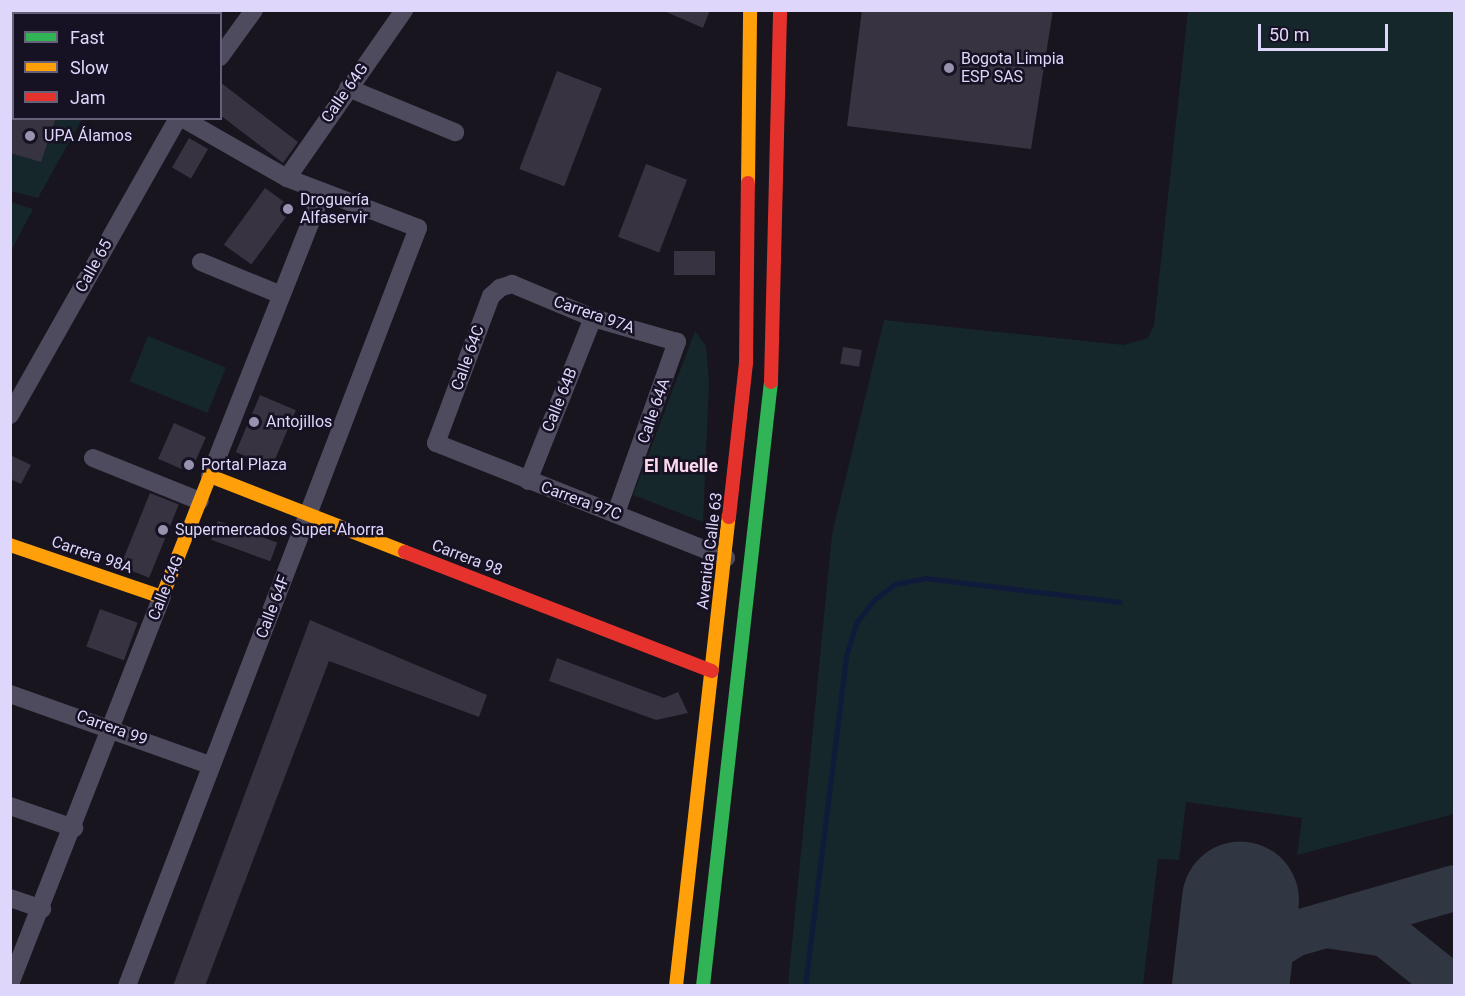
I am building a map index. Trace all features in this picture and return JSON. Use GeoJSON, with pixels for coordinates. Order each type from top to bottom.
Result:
{"type":"FeatureCollection","features":[{"type":"Feature","properties":{"kind":"main road","name":"Avenida Calle 63"},"geometry":{"type":"LineString","coordinates":[[676,986],[726,558],[750,305],[750,10]]}},
{"type":"Feature","properties":{"kind":"main road"},"geometry":{"type":"LineString","coordinates":[[703,986],[773,366],[780,10]]}},
{"type":"Feature","properties":{"kind":"main road","name":"Carrera 98"},"geometry":{"type":"LineString","coordinates":[[210,476],[307,516],[712,671]]}},
{"type":"Feature","properties":{"kind":"main road","name":"Calle 64G"},"geometry":{"type":"LineString","coordinates":[[162,597],[210,476]]}},
{"type":"Feature","properties":{"kind":"main road","name":"Carrera 98A"},"geometry":{"type":"LineString","coordinates":[[10,545],[162,597]]}},
{"type":"Feature","properties":{"kind":"street"},"geometry":{"type":"LineString","coordinates":[[222,54],[254,10]]}},
{"type":"Feature","properties":{"kind":"street","name":"Calle 64G"},"geometry":{"type":"LineString","coordinates":[[287,178],[404,10]]}},
{"type":"Feature","properties":{"kind":"street"},"geometry":{"type":"LineString","coordinates":[[348,88],[455,132]]}},
{"type":"Feature","properties":{"kind":"street","name":"Calle 65"},"geometry":{"type":"LineString","coordinates":[[10,415],[179,120]]}},
{"type":"Feature","properties":{"kind":"street"},"geometry":{"type":"LineString","coordinates":[[184,120],[287,178],[322,193]]}},
{"type":"Feature","properties":{"kind":"street","name":"Calle 64G"},"geometry":{"type":"LineString","coordinates":[[210,476],[322,193]]}},
{"type":"Feature","properties":{"kind":"street","name":"Calle 64F"},"geometry":{"type":"LineString","coordinates":[[127,986],[418,228],[322,193]]}},
{"type":"Feature","properties":{"kind":"street"},"geometry":{"type":"LineString","coordinates":[[201,262],[281,296]]}},
{"type":"Feature","properties":{"kind":"street","name":"Carrera 97A"},"geometry":{"type":"LineString","coordinates":[[512,284],[593,318],[677,342]]}},
{"type":"Feature","properties":{"kind":"street","name":"Calle 64C"},"geometry":{"type":"LineString","coordinates":[[436,443],[491,296],[512,284]]}},
{"type":"Feature","properties":{"kind":"street","name":"Calle 64B"},"geometry":{"type":"LineString","coordinates":[[528,481],[593,318]]}},
{"type":"Feature","properties":{"kind":"street","name":"Calle 64A"},"geometry":{"type":"LineString","coordinates":[[616,513],[677,342]]}},
{"type":"Feature","properties":{"kind":"street","name":"Carrera 97C"},"geometry":{"type":"LineString","coordinates":[[436,443],[726,558]]}},
{"type":"Feature","properties":{"kind":"street"},"geometry":{"type":"LineString","coordinates":[[93,458],[200,501]]}},
{"type":"Feature","properties":{"kind":"street","name":"Calle 64G"},"geometry":{"type":"LineString","coordinates":[[10,984],[74,828],[162,597]]}},
{"type":"Feature","properties":{"kind":"street","name":"Carrera 99"},"geometry":{"type":"LineString","coordinates":[[10,694],[111,726],[212,766]]}},
{"type":"Feature","properties":{"kind":"street"},"geometry":{"type":"LineString","coordinates":[[10,806],[74,828]]}},
{"type":"Feature","properties":{"kind":"street"},"geometry":{"type":"LineString","coordinates":[[10,898],[42,909]]}},
{"type":"Feature","properties":{"kind":"shaded area"},"geometry":{"type":"Polygon","coordinates":[[[1188,11],[1454,11],[1454,814],[1297,855],[1302,818],[1186,802],[1179,860],[1158,859],[1143,985],[788,985],[832,534],[884,320],[1124,345],[1148,338],[1154,325],[1188,11]]]}},
{"type":"Feature","properties":{"kind":"shaded area"},"geometry":{"type":"Polygon","coordinates":[[[56,120],[81,120],[38,198],[11,191],[10,153],[41,161],[56,120]]]}},
{"type":"Feature","properties":{"kind":"shaded area"},"geometry":{"type":"Polygon","coordinates":[[[10,202],[33,209],[11,251],[10,202]]]}},
{"type":"Feature","properties":{"kind":"shaded area"},"geometry":{"type":"Polygon","coordinates":[[[695,331],[706,346],[709,382],[703,522],[633,495],[695,331]]]}},
{"type":"Feature","properties":{"kind":"shaded area"},"geometry":{"type":"Polygon","coordinates":[[[148,336],[226,367],[208,413],[130,381],[148,336]]]}},
{"type":"Feature","properties":{"kind":"building"},"geometry":{"type":"Polygon","coordinates":[[[662,10],[710,10],[703,28],[662,10]]]}},
{"type":"Feature","properties":{"kind":"building","name":"Bogota Limpia ESP SAS"},"geometry":{"type":"Polygon","coordinates":[[[862,10],[1053,10],[1031,149],[847,126],[862,10]]]}},
{"type":"Feature","properties":{"kind":"building"},"geometry":{"type":"Polygon","coordinates":[[[557,71],[602,88],[564,186],[519,169],[557,71]]]}},
{"type":"Feature","properties":{"kind":"building"},"geometry":{"type":"Polygon","coordinates":[[[222,84],[298,142],[283,163],[222,117],[222,84]]]}},
{"type":"Feature","properties":{"kind":"building","name":"UPA Álamos"},"geometry":{"type":"Polygon","coordinates":[[[10,118],[12,120],[55,120],[41,162],[10,153],[10,118]]]}},
{"type":"Feature","properties":{"kind":"building"},"geometry":{"type":"Polygon","coordinates":[[[189,138],[208,149],[191,178],[172,167],[189,138]]]}},
{"type":"Feature","properties":{"kind":"building"},"geometry":{"type":"Polygon","coordinates":[[[646,164],[687,180],[659,253],[618,237],[646,164]]]}},
{"type":"Feature","properties":{"kind":"building"},"geometry":{"type":"Polygon","coordinates":[[[265,188],[293,208],[251,265],[224,245],[265,188]]]}},
{"type":"Feature","properties":{"kind":"building"},"geometry":{"type":"Polygon","coordinates":[[[674,251],[715,251],[715,275],[674,275],[674,251]]]}},
{"type":"Feature","properties":{"kind":"building"},"geometry":{"type":"Polygon","coordinates":[[[843,347],[862,350],[859,367],[840,364],[843,347]]]}},
{"type":"Feature","properties":{"kind":"building"},"geometry":{"type":"Polygon","coordinates":[[[260,395],[296,410],[272,467],[236,452],[260,395]]]}},
{"type":"Feature","properties":{"kind":"building"},"geometry":{"type":"Polygon","coordinates":[[[174,423],[206,437],[190,473],[158,459],[174,423]]]}},
{"type":"Feature","properties":{"kind":"building"},"geometry":{"type":"Polygon","coordinates":[[[10,455],[31,465],[21,484],[10,479],[10,455]]]}},
{"type":"Feature","properties":{"kind":"building"},"geometry":{"type":"Polygon","coordinates":[[[150,493],[179,505],[149,578],[120,566],[150,493]]]}},
{"type":"Feature","properties":{"kind":"building"},"geometry":{"type":"Polygon","coordinates":[[[218,521],[277,543],[270,561],[211,540],[218,521]]]}},
{"type":"Feature","properties":{"kind":"building"},"geometry":{"type":"Polygon","coordinates":[[[100,609],[138,623],[124,660],[86,647],[100,609]]]}},
{"type":"Feature","properties":{"kind":"building"},"geometry":{"type":"Polygon","coordinates":[[[310,620],[487,695],[479,717],[329,661],[205,986],[173,986],[310,620]]]}},
{"type":"Feature","properties":{"kind":"building"},"geometry":{"type":"Polygon","coordinates":[[[557,658],[664,698],[678,692],[688,713],[656,720],[549,681],[557,658]]]}},
{"type":"Feature","properties":{"kind":"waterway"},"geometry":{"type":"LineString","coordinates":[[805,986],[846,656],[856,623],[875,599],[895,584],[925,578],[1120,602]]}},
{"type":"Feature","properties":{"kind":"taxiway"},"geometry":{"type":"LineString","coordinates":[[1234,986],[1254,959],[1294,934],[1454,888]]}},
{"type":"Feature","properties":{"kind":"taxiway"},"geometry":{"type":"LineString","coordinates":[[1333,926],[1386,934],[1451,986]]}},
{"type":"Feature","properties":{"kind":"runway"},"geometry":{"type":"LineString","coordinates":[[1230,986],[1240,900]]}},
{"type":"Feature","properties":{"kind":"traffic: fast"},"geometry":{"type":"LineString","coordinates":[[703,986],[771,382]]}},
{"type":"Feature","properties":{"kind":"traffic: slow"},"geometry":{"type":"LineString","coordinates":[[748,183],[750,10]]}},
{"type":"Feature","properties":{"kind":"traffic: slow"},"geometry":{"type":"LineString","coordinates":[[10,545],[162,597],[210,476],[405,552]]}},
{"type":"Feature","properties":{"kind":"traffic: slow"},"geometry":{"type":"LineString","coordinates":[[676,986],[729,517]]}},
{"type":"Feature","properties":{"kind":"traffic: jam"},"geometry":{"type":"LineString","coordinates":[[771,382],[780,10]]}},
{"type":"Feature","properties":{"kind":"traffic: jam"},"geometry":{"type":"LineString","coordinates":[[729,517],[746,363],[748,183]]}},
{"type":"Feature","properties":{"kind":"traffic: jam"},"geometry":{"type":"LineString","coordinates":[[405,552],[712,671]]}},
{"type":"Feature","properties":{"kind":"place","name":"Bogota Limpia ESP SAS"},"geometry":{"type":"Point","coordinates":[949,68]}},
{"type":"Feature","properties":{"kind":"place","name":"UPA Álamos"},"geometry":{"type":"Point","coordinates":[30,136]}},
{"type":"Feature","properties":{"kind":"place","name":"Droguería Alfaservir"},"geometry":{"type":"Point","coordinates":[288,209]}},
{"type":"Feature","properties":{"kind":"place","name":"Antojillos"},"geometry":{"type":"Point","coordinates":[254,422]}},
{"type":"Feature","properties":{"kind":"place","name":"Portal Plaza"},"geometry":{"type":"Point","coordinates":[189,465]}},
{"type":"Feature","properties":{"kind":"place","name":"Supermercados Super Ahorra"},"geometry":{"type":"Point","coordinates":[163,530]}},
{"type":"Feature","properties":{"kind":"district","name":"El Muelle"},"geometry":{"type":"Point","coordinates":[681,466]}}]}
